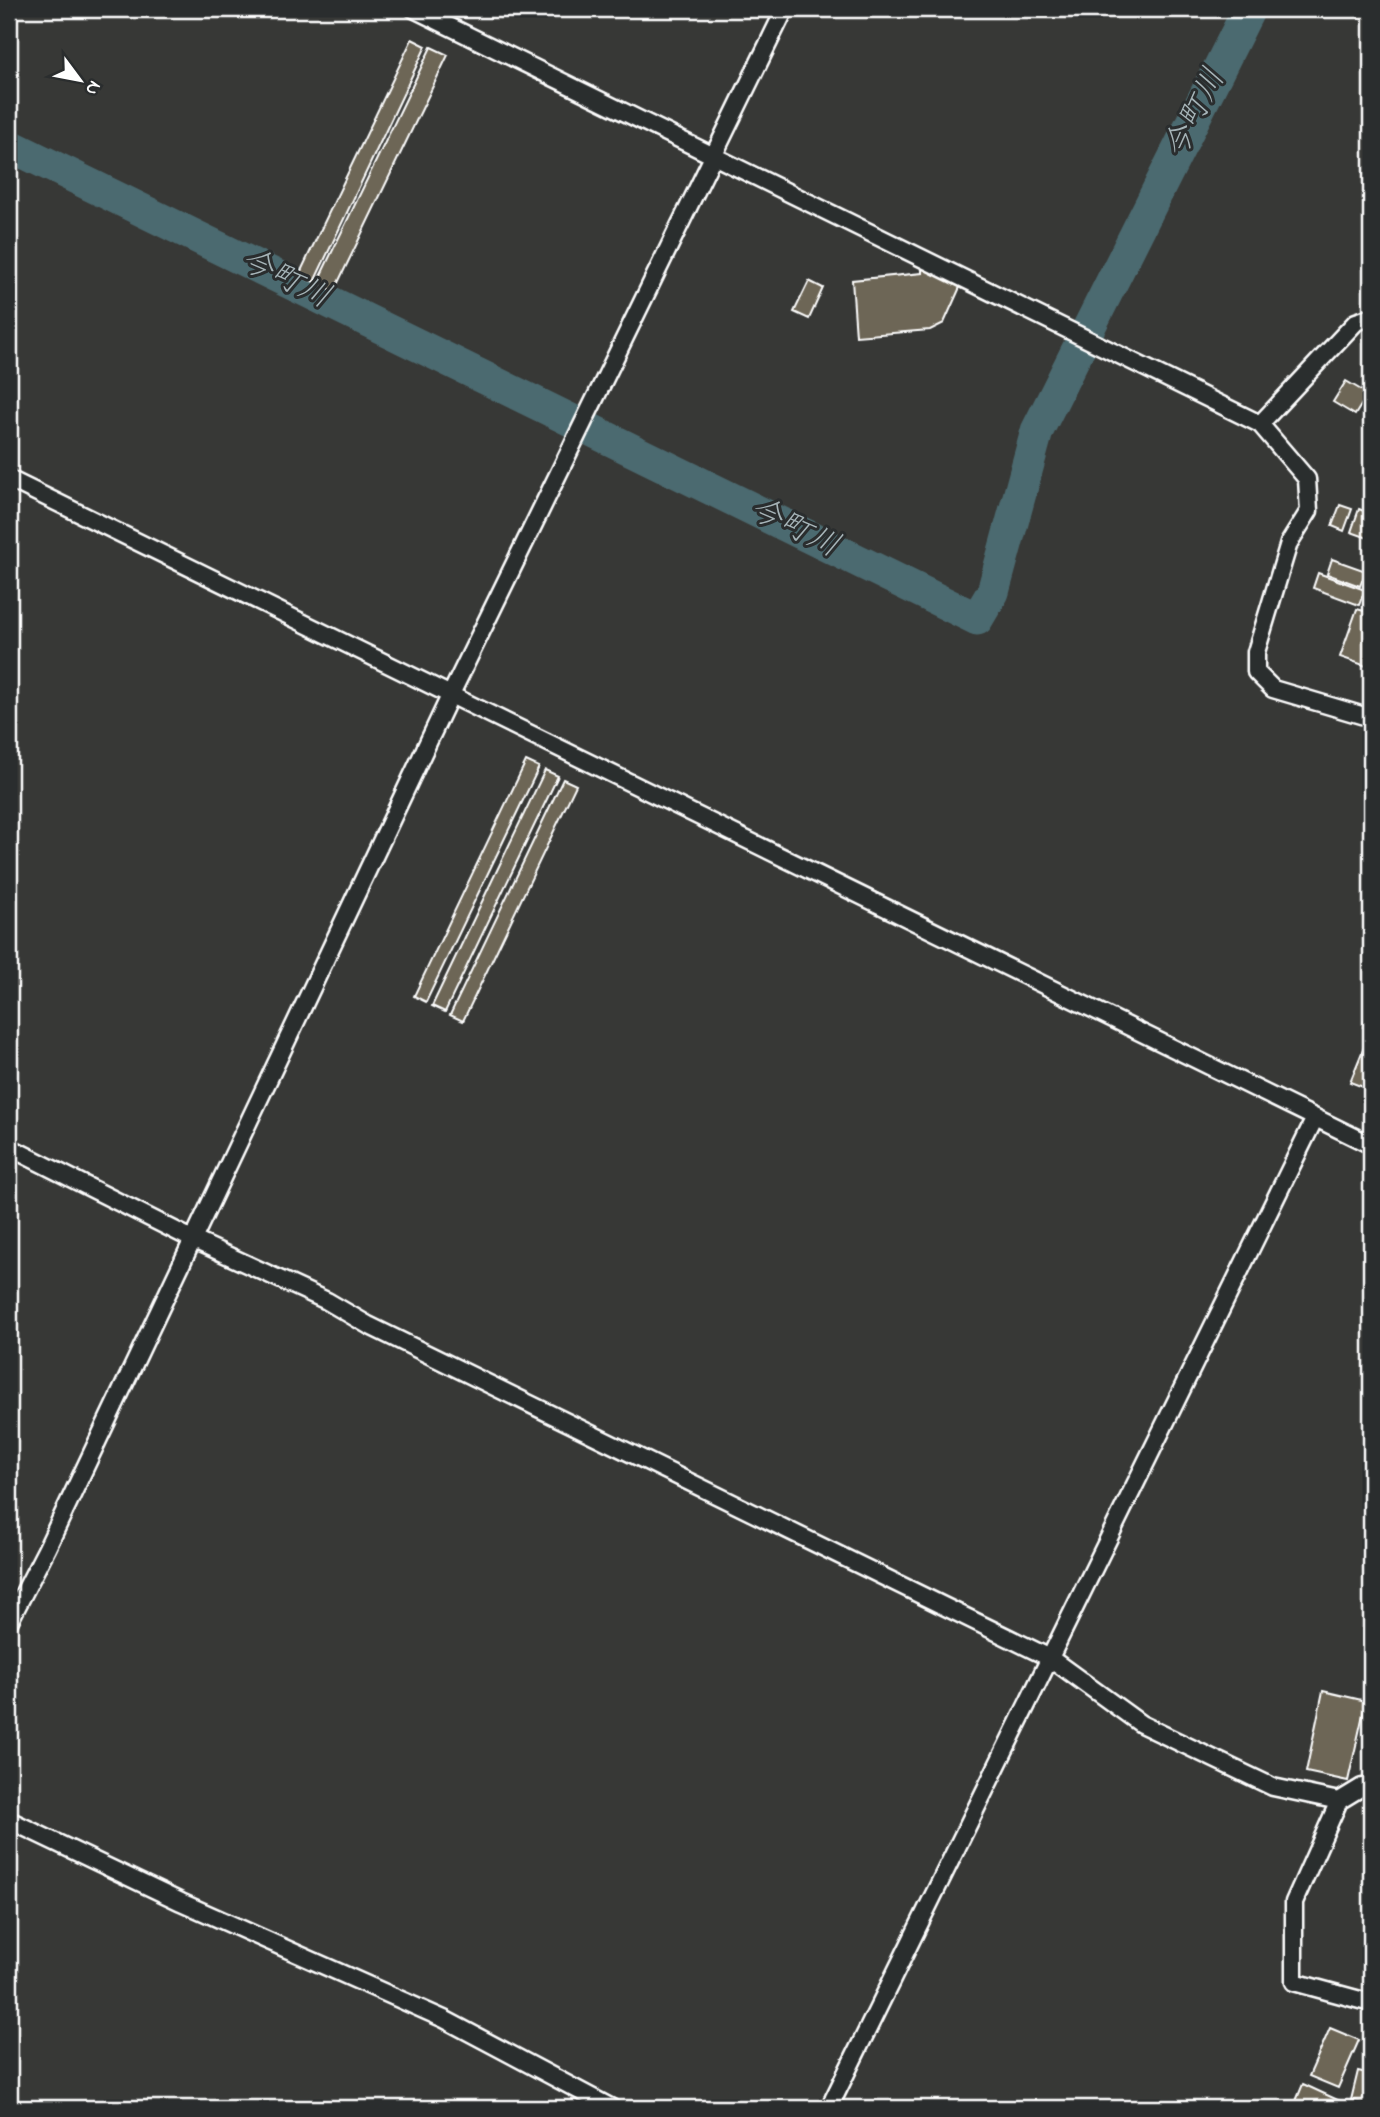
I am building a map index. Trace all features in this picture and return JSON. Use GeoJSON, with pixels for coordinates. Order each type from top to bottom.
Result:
{"type":"FeatureCollection","features":[{"type":"Feature","properties":{"kind":"street"},"geometry":{"type":"LineString","coordinates":[[414,9],[1260,424],[1307,479],[1310,511],[1289,543],[1256,652],[1256,671],[1273,689],[1371,718]]}},
{"type":"Feature","properties":{"kind":"street"},"geometry":{"type":"LineString","coordinates":[[9,1622],[47,1548],[450,696],[785,9]]}},
{"type":"Feature","properties":{"kind":"street"},"geometry":{"type":"LineString","coordinates":[[1260,424],[1356,322],[1371,317]]}},
{"type":"Feature","properties":{"kind":"street"},"geometry":{"type":"LineString","coordinates":[[9,479],[1371,1145]]}},
{"type":"Feature","properties":{"kind":"street"},"geometry":{"type":"LineString","coordinates":[[829,2108],[1315,1118]]}},
{"type":"Feature","properties":{"kind":"street"},"geometry":{"type":"LineString","coordinates":[[9,1147],[1050,1658],[1141,1724],[1273,1787],[1339,1801]]}},
{"type":"Feature","properties":{"kind":"street"},"geometry":{"type":"LineString","coordinates":[[1371,1788],[1362,1787],[1339,1801],[1294,1902],[1293,1982],[1371,2003]]}},
{"type":"Feature","properties":{"kind":"street"},"geometry":{"type":"LineString","coordinates":[[9,1820],[181,1902],[444,2019],[612,2108]]}},
{"type":"Feature","properties":{"kind":"building"},"geometry":{"type":"Polygon","coordinates":[[[412,39],[426,46],[314,282],[299,275],[412,39]]]}},
{"type":"Feature","properties":{"kind":"building"},"geometry":{"type":"Polygon","coordinates":[[[431,47],[448,55],[334,291],[317,283],[431,47]]]}},
{"type":"Feature","properties":{"kind":"building"},"geometry":{"type":"Polygon","coordinates":[[[922,265],[961,285],[944,323],[930,330],[856,336],[852,280],[922,273],[922,265]]]}},
{"type":"Feature","properties":{"kind":"building"},"geometry":{"type":"Polygon","coordinates":[[[809,281],[823,288],[809,319],[794,312],[809,281]]]}},
{"type":"Feature","properties":{"kind":"building"},"geometry":{"type":"Polygon","coordinates":[[[1346,381],[1368,394],[1355,415],[1333,402],[1346,381]]]}},
{"type":"Feature","properties":{"kind":"building"},"geometry":{"type":"Polygon","coordinates":[[[1340,505],[1352,509],[1344,531],[1332,526],[1340,505]]]}},
{"type":"Feature","properties":{"kind":"building"},"geometry":{"type":"Polygon","coordinates":[[[1359,509],[1371,514],[1371,539],[1351,532],[1359,509]]]}},
{"type":"Feature","properties":{"kind":"building"},"geometry":{"type":"Polygon","coordinates":[[[1332,559],[1366,571],[1360,586],[1327,574],[1332,559]]]}},
{"type":"Feature","properties":{"kind":"building"},"geometry":{"type":"Polygon","coordinates":[[[1318,573],[1365,590],[1359,605],[1313,588],[1318,573]]]}},
{"type":"Feature","properties":{"kind":"building"},"geometry":{"type":"Polygon","coordinates":[[[1357,609],[1371,613],[1369,667],[1340,657],[1357,609]]]}},
{"type":"Feature","properties":{"kind":"building"},"geometry":{"type":"Polygon","coordinates":[[[526,761],[539,767],[426,1002],[414,996],[526,761]]]}},
{"type":"Feature","properties":{"kind":"building"},"geometry":{"type":"Polygon","coordinates":[[[545,770],[558,776],[445,1012],[432,1006],[545,770]]]}},
{"type":"Feature","properties":{"kind":"building"},"geometry":{"type":"Polygon","coordinates":[[[563,779],[576,785],[463,1021],[450,1015],[563,779]]]}},
{"type":"Feature","properties":{"kind":"building"},"geometry":{"type":"Polygon","coordinates":[[[1368,1005],[1371,1006],[1371,1029],[1363,1027],[1368,1005]]]}},
{"type":"Feature","properties":{"kind":"building"},"geometry":{"type":"Polygon","coordinates":[[[1365,1045],[1371,1048],[1371,1090],[1350,1082],[1365,1045]]]}},
{"type":"Feature","properties":{"kind":"building"},"geometry":{"type":"Polygon","coordinates":[[[1323,1691],[1366,1701],[1348,1781],[1306,1772],[1323,1691]]]}},
{"type":"Feature","properties":{"kind":"building"},"geometry":{"type":"Polygon","coordinates":[[[1330,2028],[1359,2040],[1338,2088],[1309,2076],[1330,2028]]]}},
{"type":"Feature","properties":{"kind":"building"},"geometry":{"type":"Polygon","coordinates":[[[1358,2071],[1371,2074],[1371,2105],[1351,2100],[1358,2071]]]}},
{"type":"Feature","properties":{"kind":"building"},"geometry":{"type":"Polygon","coordinates":[[[1303,2084],[1340,2101],[1337,2108],[1293,2108],[1303,2084]]]}},
{"type":"Feature","properties":{"kind":"waterway","name":"今町川"},"geometry":{"type":"LineString","coordinates":[[9,145],[977,619],[993,592],[1037,431],[1249,9]]}}]}
